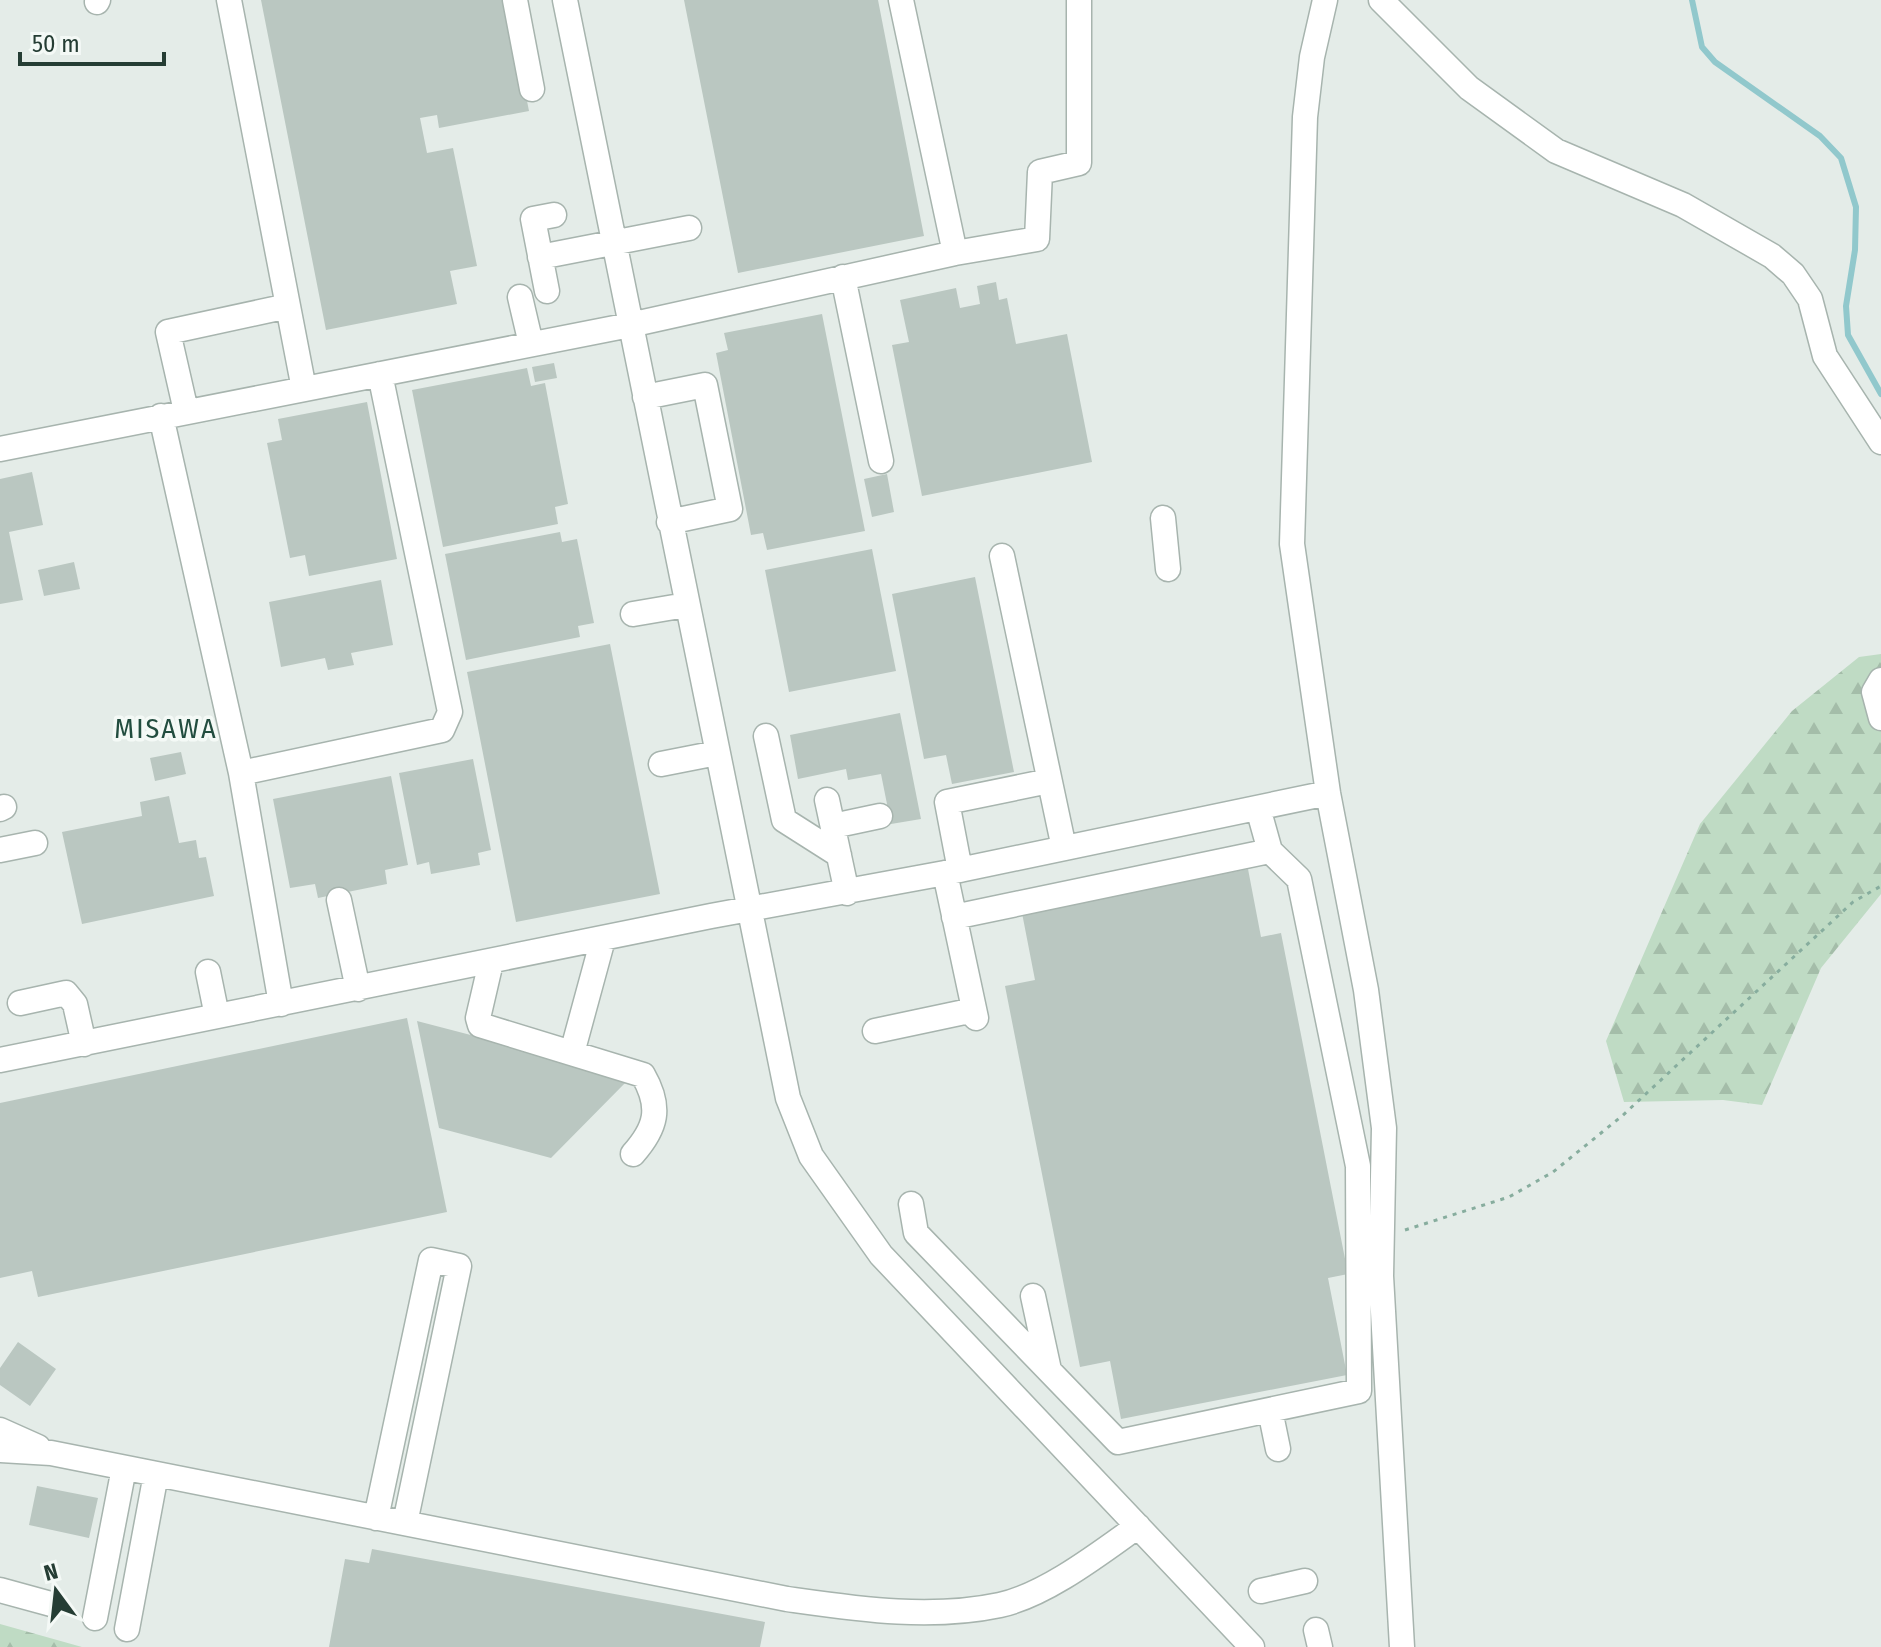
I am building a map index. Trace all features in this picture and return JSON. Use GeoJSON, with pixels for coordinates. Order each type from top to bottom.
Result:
{"type":"FeatureCollection","features":[{"type":"Feature","properties":{"kind":"street"},"geometry":{"type":"LineString","coordinates":[[229,0],[304,389]]}},
{"type":"Feature","properties":{"kind":"street"},"geometry":{"type":"LineString","coordinates":[[515,0],[532,89]]}},
{"type":"Feature","properties":{"kind":"street"},"geometry":{"type":"LineString","coordinates":[[565,0],[788,1098],[811,1156],[881,1255],[1252,1647]]}},
{"type":"Feature","properties":{"kind":"street"},"geometry":{"type":"LineString","coordinates":[[901,0],[955,253]]}},
{"type":"Feature","properties":{"kind":"street"},"geometry":{"type":"LineString","coordinates":[[0,449],[630,325],[955,253],[1037,239],[1040,172],[1079,163],[1079,0]]}},
{"type":"Feature","properties":{"kind":"street"},"geometry":{"type":"LineString","coordinates":[[1325,0],[1312,57],[1305,117],[1292,544],[1328,793],[1366,990],[1384,1128],[1382,1237],[1402,1647]]}},
{"type":"Feature","properties":{"kind":"street"},"geometry":{"type":"LineString","coordinates":[[1381,0],[1469,88],[1556,151],[1683,205],[1772,256],[1793,274],[1810,299],[1825,356],[1881,442]]}},
{"type":"Feature","properties":{"kind":"street"},"geometry":{"type":"LineString","coordinates":[[531,344],[526,295],[540,257],[533,219],[554,215]]}},
{"type":"Feature","properties":{"kind":"street"},"geometry":{"type":"LineString","coordinates":[[540,257],[689,228]]}},
{"type":"Feature","properties":{"kind":"street"},"geometry":{"type":"LineString","coordinates":[[843,277],[881,461]]}},
{"type":"Feature","properties":{"kind":"street"},"geometry":{"type":"LineString","coordinates":[[186,411],[168,332],[288,306]]}},
{"type":"Feature","properties":{"kind":"street"},"geometry":{"type":"LineString","coordinates":[[241,773],[442,730],[450,712],[380,374]]}},
{"type":"Feature","properties":{"kind":"street"},"geometry":{"type":"LineString","coordinates":[[645,397],[705,385],[730,509],[669,522]]}},
{"type":"Feature","properties":{"kind":"street"},"geometry":{"type":"LineString","coordinates":[[161,416],[241,773],[281,1004]]}},
{"type":"Feature","properties":{"kind":"street"},"geometry":{"type":"LineString","coordinates":[[1163,518],[1168,569]]}},
{"type":"Feature","properties":{"kind":"street"},"geometry":{"type":"LineString","coordinates":[[1002,556],[1064,848]]}},
{"type":"Feature","properties":{"kind":"street"},"geometry":{"type":"LineString","coordinates":[[633,614],[686,605]]}},
{"type":"Feature","properties":{"kind":"street"},"geometry":{"type":"LineString","coordinates":[[1881,680],[1874,692],[1881,718]]}},
{"type":"Feature","properties":{"kind":"street"},"geometry":{"type":"LineString","coordinates":[[766,736],[791,808],[784,820],[839,855]]}},
{"type":"Feature","properties":{"kind":"street"},"geometry":{"type":"LineString","coordinates":[[661,764],[717,753]]}},
{"type":"Feature","properties":{"kind":"street"},"geometry":{"type":"LineString","coordinates":[[875,1031],[919,1026],[975,1014],[954,917],[947,802],[1049,781]]}},
{"type":"Feature","properties":{"kind":"street"},"geometry":{"type":"LineString","coordinates":[[0,1060],[847,893],[1328,793]]}},
{"type":"Feature","properties":{"kind":"street"},"geometry":{"type":"LineString","coordinates":[[827,800],[847,893]]}},
{"type":"Feature","properties":{"kind":"street"},"geometry":{"type":"LineString","coordinates":[[911,1204],[916,1233],[1118,1442],[1359,1391],[1361,1275],[1358,1166],[1299,879],[1270,851],[1258,808]]}},
{"type":"Feature","properties":{"kind":"street"},"geometry":{"type":"LineString","coordinates":[[833,826],[880,816]]}},
{"type":"Feature","properties":{"kind":"street"},"geometry":{"type":"LineString","coordinates":[[0,850],[35,843]]}},
{"type":"Feature","properties":{"kind":"street"},"geometry":{"type":"LineString","coordinates":[[954,917],[1270,851]]}},
{"type":"Feature","properties":{"kind":"street"},"geometry":{"type":"LineString","coordinates":[[339,900],[358,989]]}},
{"type":"Feature","properties":{"kind":"street"},"geometry":{"type":"LineString","coordinates":[[572,1053],[603,939]]}},
{"type":"Feature","properties":{"kind":"street"},"geometry":{"type":"LineString","coordinates":[[491,962],[478,1018],[480,1025],[643,1075],[655,1121],[653,1131],[633,1154]]}},
{"type":"Feature","properties":{"kind":"street"},"geometry":{"type":"LineString","coordinates":[[208,972],[217,1016]]}},
{"type":"Feature","properties":{"kind":"street"},"geometry":{"type":"LineString","coordinates":[[20,1003],[66,993],[75,1004],[84,1044]]}},
{"type":"Feature","properties":{"kind":"street"},"geometry":{"type":"LineString","coordinates":[[376,1518],[431,1260],[459,1266],[405,1523]]}},
{"type":"Feature","properties":{"kind":"street"},"geometry":{"type":"LineString","coordinates":[[1033,1296],[1049,1370]]}},
{"type":"Feature","properties":{"kind":"street"},"geometry":{"type":"LineString","coordinates":[[1270,1410],[1278,1449]]}},
{"type":"Feature","properties":{"kind":"street"},"geometry":{"type":"LineString","coordinates":[[0,1430],[51,1453]]}},
{"type":"Feature","properties":{"kind":"street"},"geometry":{"type":"LineString","coordinates":[[0,1450],[51,1453],[787,1599],[898,1614],[1002,1605],[1073,1572],[1138,1526]]}},
{"type":"Feature","properties":{"kind":"street"},"geometry":{"type":"LineString","coordinates":[[95,1618],[124,1468]]}},
{"type":"Feature","properties":{"kind":"street"},"geometry":{"type":"LineString","coordinates":[[127,1629],[156,1474]]}},
{"type":"Feature","properties":{"kind":"street"},"geometry":{"type":"LineString","coordinates":[[1261,1591],[1305,1581]]}},
{"type":"Feature","properties":{"kind":"street"},"geometry":{"type":"LineString","coordinates":[[0,1590],[51,1604]]}},
{"type":"Feature","properties":{"kind":"path"},"geometry":{"type":"LineString","coordinates":[[1382,1237],[1509,1197],[1553,1172],[1622,1116],[1853,902],[1881,886]]}},
{"type":"Feature","properties":{"kind":"green space"},"geometry":{"type":"Polygon","coordinates":[[[1881,654],[1881,894],[1821,968],[1762,1105],[1723,1100],[1624,1102],[1606,1041],[1700,824],[1792,711],[1859,657],[1881,654]]]}},
{"type":"Feature","properties":{"kind":"green space"},"geometry":{"type":"Polygon","coordinates":[[[0,1624],[82,1647],[0,1647],[0,1624]]]}},
{"type":"Feature","properties":{"kind":"building"},"geometry":{"type":"Polygon","coordinates":[[[261,0],[507,0],[529,111],[439,128],[437,115],[420,118],[427,153],[453,148],[477,266],[450,271],[457,304],[326,330],[261,0]]]}},
{"type":"Feature","properties":{"kind":"building"},"geometry":{"type":"Polygon","coordinates":[[[684,0],[878,0],[924,236],[738,273],[684,0]]]}},
{"type":"Feature","properties":{"kind":"building"},"geometry":{"type":"Polygon","coordinates":[[[996,282],[999,300],[1007,298],[1016,344],[1067,334],[1092,462],[922,496],[892,345],[909,342],[900,300],[956,288],[960,308],[980,304],[977,286],[996,282]]]}},
{"type":"Feature","properties":{"kind":"building"},"geometry":{"type":"Polygon","coordinates":[[[822,314],[865,531],[767,550],[763,533],[751,535],[716,353],[728,350],[724,333],[822,314]]]}},
{"type":"Feature","properties":{"kind":"building"},"geometry":{"type":"Polygon","coordinates":[[[554,363],[557,378],[535,382],[532,367],[554,363]]]}},
{"type":"Feature","properties":{"kind":"building"},"geometry":{"type":"Polygon","coordinates":[[[527,368],[531,386],[545,383],[568,504],[555,507],[558,524],[443,547],[412,390],[527,368]]]}},
{"type":"Feature","properties":{"kind":"building"},"geometry":{"type":"Polygon","coordinates":[[[367,402],[397,559],[309,576],[305,555],[290,558],[267,443],[282,440],[278,419],[367,402]]]}},
{"type":"Feature","properties":{"kind":"building"},"geometry":{"type":"Polygon","coordinates":[[[32,472],[43,525],[9,532],[23,600],[0,604],[0,479],[32,472]]]}},
{"type":"Feature","properties":{"kind":"building"},"geometry":{"type":"Polygon","coordinates":[[[887,474],[894,512],[872,517],[864,479],[887,474]]]}},
{"type":"Feature","properties":{"kind":"building"},"geometry":{"type":"Polygon","coordinates":[[[560,532],[562,542],[577,539],[594,623],[578,626],[580,637],[466,660],[445,554],[560,532]]]}},
{"type":"Feature","properties":{"kind":"building"},"geometry":{"type":"Polygon","coordinates":[[[872,549],[896,671],[789,692],[765,570],[872,549]]]}},
{"type":"Feature","properties":{"kind":"building"},"geometry":{"type":"Polygon","coordinates":[[[74,562],[80,589],[44,596],[38,570],[74,562]]]}},
{"type":"Feature","properties":{"kind":"building"},"geometry":{"type":"Polygon","coordinates":[[[975,577],[1014,772],[952,784],[946,755],[924,759],[892,594],[975,577]]]}},
{"type":"Feature","properties":{"kind":"building"},"geometry":{"type":"Polygon","coordinates":[[[381,580],[393,645],[351,653],[354,665],[328,670],[325,658],[281,667],[269,602],[381,580]]]}},
{"type":"Feature","properties":{"kind":"building"},"geometry":{"type":"Polygon","coordinates":[[[610,644],[660,894],[516,922],[467,672],[610,644]]]}},
{"type":"Feature","properties":{"kind":"building"},"geometry":{"type":"Polygon","coordinates":[[[900,713],[921,819],[891,824],[881,774],[848,780],[846,769],[798,779],[790,735],[900,713]]]}},
{"type":"Feature","properties":{"kind":"building"},"geometry":{"type":"Polygon","coordinates":[[[181,752],[186,774],[155,781],[150,758],[181,752]]]}},
{"type":"Feature","properties":{"kind":"building"},"geometry":{"type":"Polygon","coordinates":[[[473,759],[491,850],[478,853],[480,865],[431,874],[429,862],[417,865],[399,773],[473,759]]]}},
{"type":"Feature","properties":{"kind":"building"},"geometry":{"type":"Polygon","coordinates":[[[391,776],[408,865],[385,870],[387,884],[318,898],[315,884],[290,888],[273,799],[391,776]]]}},
{"type":"Feature","properties":{"kind":"building"},"geometry":{"type":"Polygon","coordinates":[[[169,796],[179,843],[196,840],[199,858],[206,857],[214,896],[82,924],[62,832],[142,816],[140,802],[169,796]]]}},
{"type":"Feature","properties":{"kind":"building"},"geometry":{"type":"Polygon","coordinates":[[[1248,869],[1261,937],[1281,933],[1348,1274],[1328,1278],[1347,1375],[1121,1419],[1110,1361],[1080,1367],[1005,986],[1035,980],[1022,913],[1248,869]]]}},
{"type":"Feature","properties":{"kind":"building"},"geometry":{"type":"Polygon","coordinates":[[[407,1018],[447,1212],[38,1297],[32,1271],[0,1278],[0,1103],[407,1018]]]}},
{"type":"Feature","properties":{"kind":"building"},"geometry":{"type":"Polygon","coordinates":[[[417,1021],[578,1063],[628,1080],[551,1158],[439,1128],[417,1021]]]}},
{"type":"Feature","properties":{"kind":"building"},"geometry":{"type":"Polygon","coordinates":[[[18,1342],[56,1369],[30,1406],[0,1385],[0,1368],[18,1342]]]}},
{"type":"Feature","properties":{"kind":"building"},"geometry":{"type":"Polygon","coordinates":[[[37,1486],[98,1498],[89,1538],[29,1525],[37,1486]]]}},
{"type":"Feature","properties":{"kind":"building"},"geometry":{"type":"Polygon","coordinates":[[[372,1549],[765,1622],[760,1647],[329,1647],[345,1559],[369,1563],[372,1549]]]}},
{"type":"Feature","properties":{"kind":"waterway"},"geometry":{"type":"LineString","coordinates":[[1692,0],[1702,47],[1715,62],[1820,136],[1841,158],[1856,207],[1855,250],[1846,306],[1848,335],[1881,394]]}},
{"type":"Feature","properties":{"kind":"district","name":"MISAWA"},"geometry":{"type":"Point","coordinates":[166,728]}}]}
